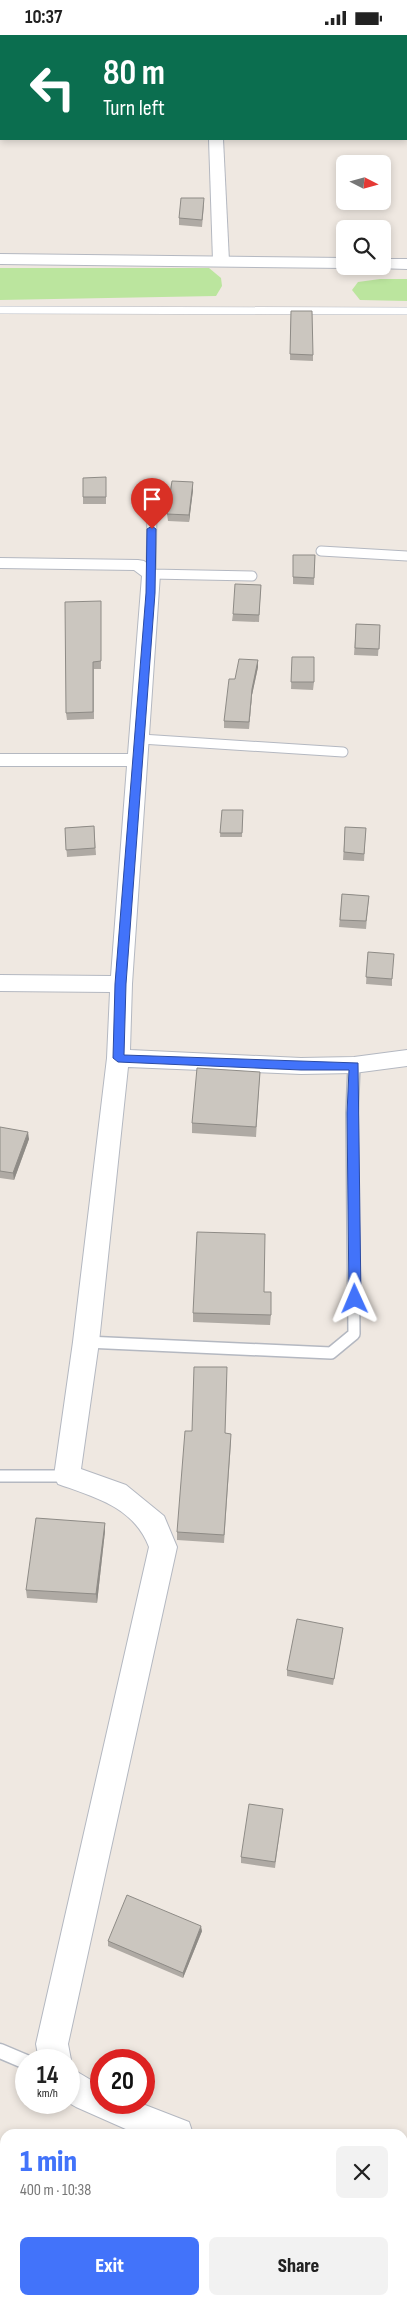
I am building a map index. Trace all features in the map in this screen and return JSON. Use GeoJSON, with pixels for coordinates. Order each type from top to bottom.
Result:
{"type":"FeatureCollection","features":[{"type":"Feature","properties":{"kind":"street"},"geometry":{"type":"LineString","coordinates":[[216,140],[221,261]]}},
{"type":"Feature","properties":{"kind":"street"},"geometry":{"type":"LineString","coordinates":[[0,259],[336,263]]}},
{"type":"Feature","properties":{"kind":"street"},"geometry":{"type":"LineString","coordinates":[[391,264],[407,265]]}},
{"type":"Feature","properties":{"kind":"street"},"geometry":{"type":"LineString","coordinates":[[0,563],[138,565],[151,575],[140,749],[121,984],[118,1058],[86,1342],[67,1475],[117,1493],[154,1524],[163,1547],[52,2044],[53,2049]]}},
{"type":"Feature","properties":{"kind":"street"},"geometry":{"type":"LineString","coordinates":[[0,760],[140,749]]}},
{"type":"Feature","properties":{"kind":"street"},"geometry":{"type":"LineString","coordinates":[[0,983],[121,984]]}},
{"type":"Feature","properties":{"kind":"street"},"geometry":{"type":"LineString","coordinates":[[118,1058],[301,1066],[354,1065],[407,1058]]}},
{"type":"Feature","properties":{"kind":"street"},"geometry":{"type":"LineString","coordinates":[[130,2114],[165,2129]]}},
{"type":"Feature","properties":{"kind":"lane"},"geometry":{"type":"LineString","coordinates":[[0,310],[407,311]]}},
{"type":"Feature","properties":{"kind":"lane"},"geometry":{"type":"LineString","coordinates":[[152,514],[151,575],[252,576]]}},
{"type":"Feature","properties":{"kind":"lane"},"geometry":{"type":"LineString","coordinates":[[321,551],[407,556]]}},
{"type":"Feature","properties":{"kind":"lane"},"geometry":{"type":"LineString","coordinates":[[140,749],[343,752]]}},
{"type":"Feature","properties":{"kind":"lane"},"geometry":{"type":"LineString","coordinates":[[86,1342],[331,1353],[354,1334],[352,1113],[354,1065]]}},
{"type":"Feature","properties":{"kind":"lane"},"geometry":{"type":"LineString","coordinates":[[0,1476],[67,1475]]}},
{"type":"Feature","properties":{"kind":"lane"},"geometry":{"type":"LineString","coordinates":[[0,2051],[15,2057]]}},
{"type":"Feature","properties":{"kind":"green space"},"geometry":{"type":"Polygon","coordinates":[[[0,268],[209,268],[221,278],[222,286],[216,296],[0,300],[0,268]]]}},
{"type":"Feature","properties":{"kind":"green space"},"geometry":{"type":"Polygon","coordinates":[[[380,279],[407,279],[407,301],[360,300],[352,290],[358,282],[380,279]]]}},
{"type":"Feature","properties":{"kind":"building"},"geometry":{"type":"Polygon","coordinates":[[[181,198],[204,198],[202,220],[179,218],[181,198]]]}},
{"type":"Feature","properties":{"kind":"building"},"geometry":{"type":"Polygon","coordinates":[[[291,311],[312,311],[313,355],[290,354],[291,311]]]}},
{"type":"Feature","properties":{"kind":"building"},"geometry":{"type":"Polygon","coordinates":[[[106,477],[106,497],[83,497],[83,478],[106,477]]]}},
{"type":"Feature","properties":{"kind":"building"},"geometry":{"type":"Polygon","coordinates":[[[172,481],[193,482],[189,515],[167,514],[172,481]]]}},
{"type":"Feature","properties":{"kind":"building"},"geometry":{"type":"Polygon","coordinates":[[[293,555],[315,555],[314,578],[293,577],[293,555]]]}},
{"type":"Feature","properties":{"kind":"building"},"geometry":{"type":"Polygon","coordinates":[[[235,584],[261,585],[259,615],[233,614],[235,584]]]}},
{"type":"Feature","properties":{"kind":"building"},"geometry":{"type":"Polygon","coordinates":[[[101,601],[101,661],[93,662],[93,712],[66,713],[65,602],[101,601]]]}},
{"type":"Feature","properties":{"kind":"building"},"geometry":{"type":"Polygon","coordinates":[[[356,624],[380,625],[379,649],[355,648],[356,624]]]}},
{"type":"Feature","properties":{"kind":"building"},"geometry":{"type":"Polygon","coordinates":[[[292,657],[314,657],[314,682],[291,682],[292,657]]]}},
{"type":"Feature","properties":{"kind":"building"},"geometry":{"type":"Polygon","coordinates":[[[239,659],[258,660],[252,689],[249,722],[224,721],[229,679],[235,679],[239,659]]]}},
{"type":"Feature","properties":{"kind":"building"},"geometry":{"type":"Polygon","coordinates":[[[222,810],[243,810],[242,833],[220,833],[222,810]]]}},
{"type":"Feature","properties":{"kind":"building"},"geometry":{"type":"Polygon","coordinates":[[[94,826],[95,848],[66,850],[65,828],[94,826]]]}},
{"type":"Feature","properties":{"kind":"building"},"geometry":{"type":"Polygon","coordinates":[[[345,827],[366,828],[364,854],[344,852],[345,827]]]}},
{"type":"Feature","properties":{"kind":"building"},"geometry":{"type":"Polygon","coordinates":[[[342,894],[369,896],[366,921],[340,920],[342,894]]]}},
{"type":"Feature","properties":{"kind":"building"},"geometry":{"type":"Polygon","coordinates":[[[368,952],[394,954],[392,979],[366,977],[368,952]]]}},
{"type":"Feature","properties":{"kind":"building"},"geometry":{"type":"Polygon","coordinates":[[[197,1068],[260,1072],[256,1127],[192,1123],[197,1068]]]}},
{"type":"Feature","properties":{"kind":"building"},"geometry":{"type":"Polygon","coordinates":[[[0,1127],[28,1132],[13,1173],[0,1171],[0,1127]]]}},
{"type":"Feature","properties":{"kind":"building"},"geometry":{"type":"Polygon","coordinates":[[[197,1232],[265,1234],[264,1292],[271,1292],[271,1315],[193,1313],[197,1232]]]}},
{"type":"Feature","properties":{"kind":"building"},"geometry":{"type":"Polygon","coordinates":[[[194,1367],[227,1367],[225,1433],[231,1434],[224,1535],[177,1532],[185,1431],[192,1431],[194,1367]]]}},
{"type":"Feature","properties":{"kind":"building"},"geometry":{"type":"Polygon","coordinates":[[[36,1518],[105,1523],[96,1594],[26,1590],[36,1518]]]}},
{"type":"Feature","properties":{"kind":"building"},"geometry":{"type":"Polygon","coordinates":[[[297,1619],[343,1628],[334,1679],[287,1670],[297,1619]]]}},
{"type":"Feature","properties":{"kind":"building"},"geometry":{"type":"Polygon","coordinates":[[[249,1804],[283,1809],[275,1862],[241,1857],[249,1804]]]}},
{"type":"Feature","properties":{"kind":"building"},"geometry":{"type":"Polygon","coordinates":[[[127,1895],[201,1926],[183,1973],[108,1941],[127,1895]]]}},
{"type":"Feature","properties":{"kind":"route"},"geometry":{"type":"LineString","coordinates":[[152,529],[150,593],[121,984],[118,1058],[301,1066],[354,1065],[352,1113],[355,1299]]}}]}
